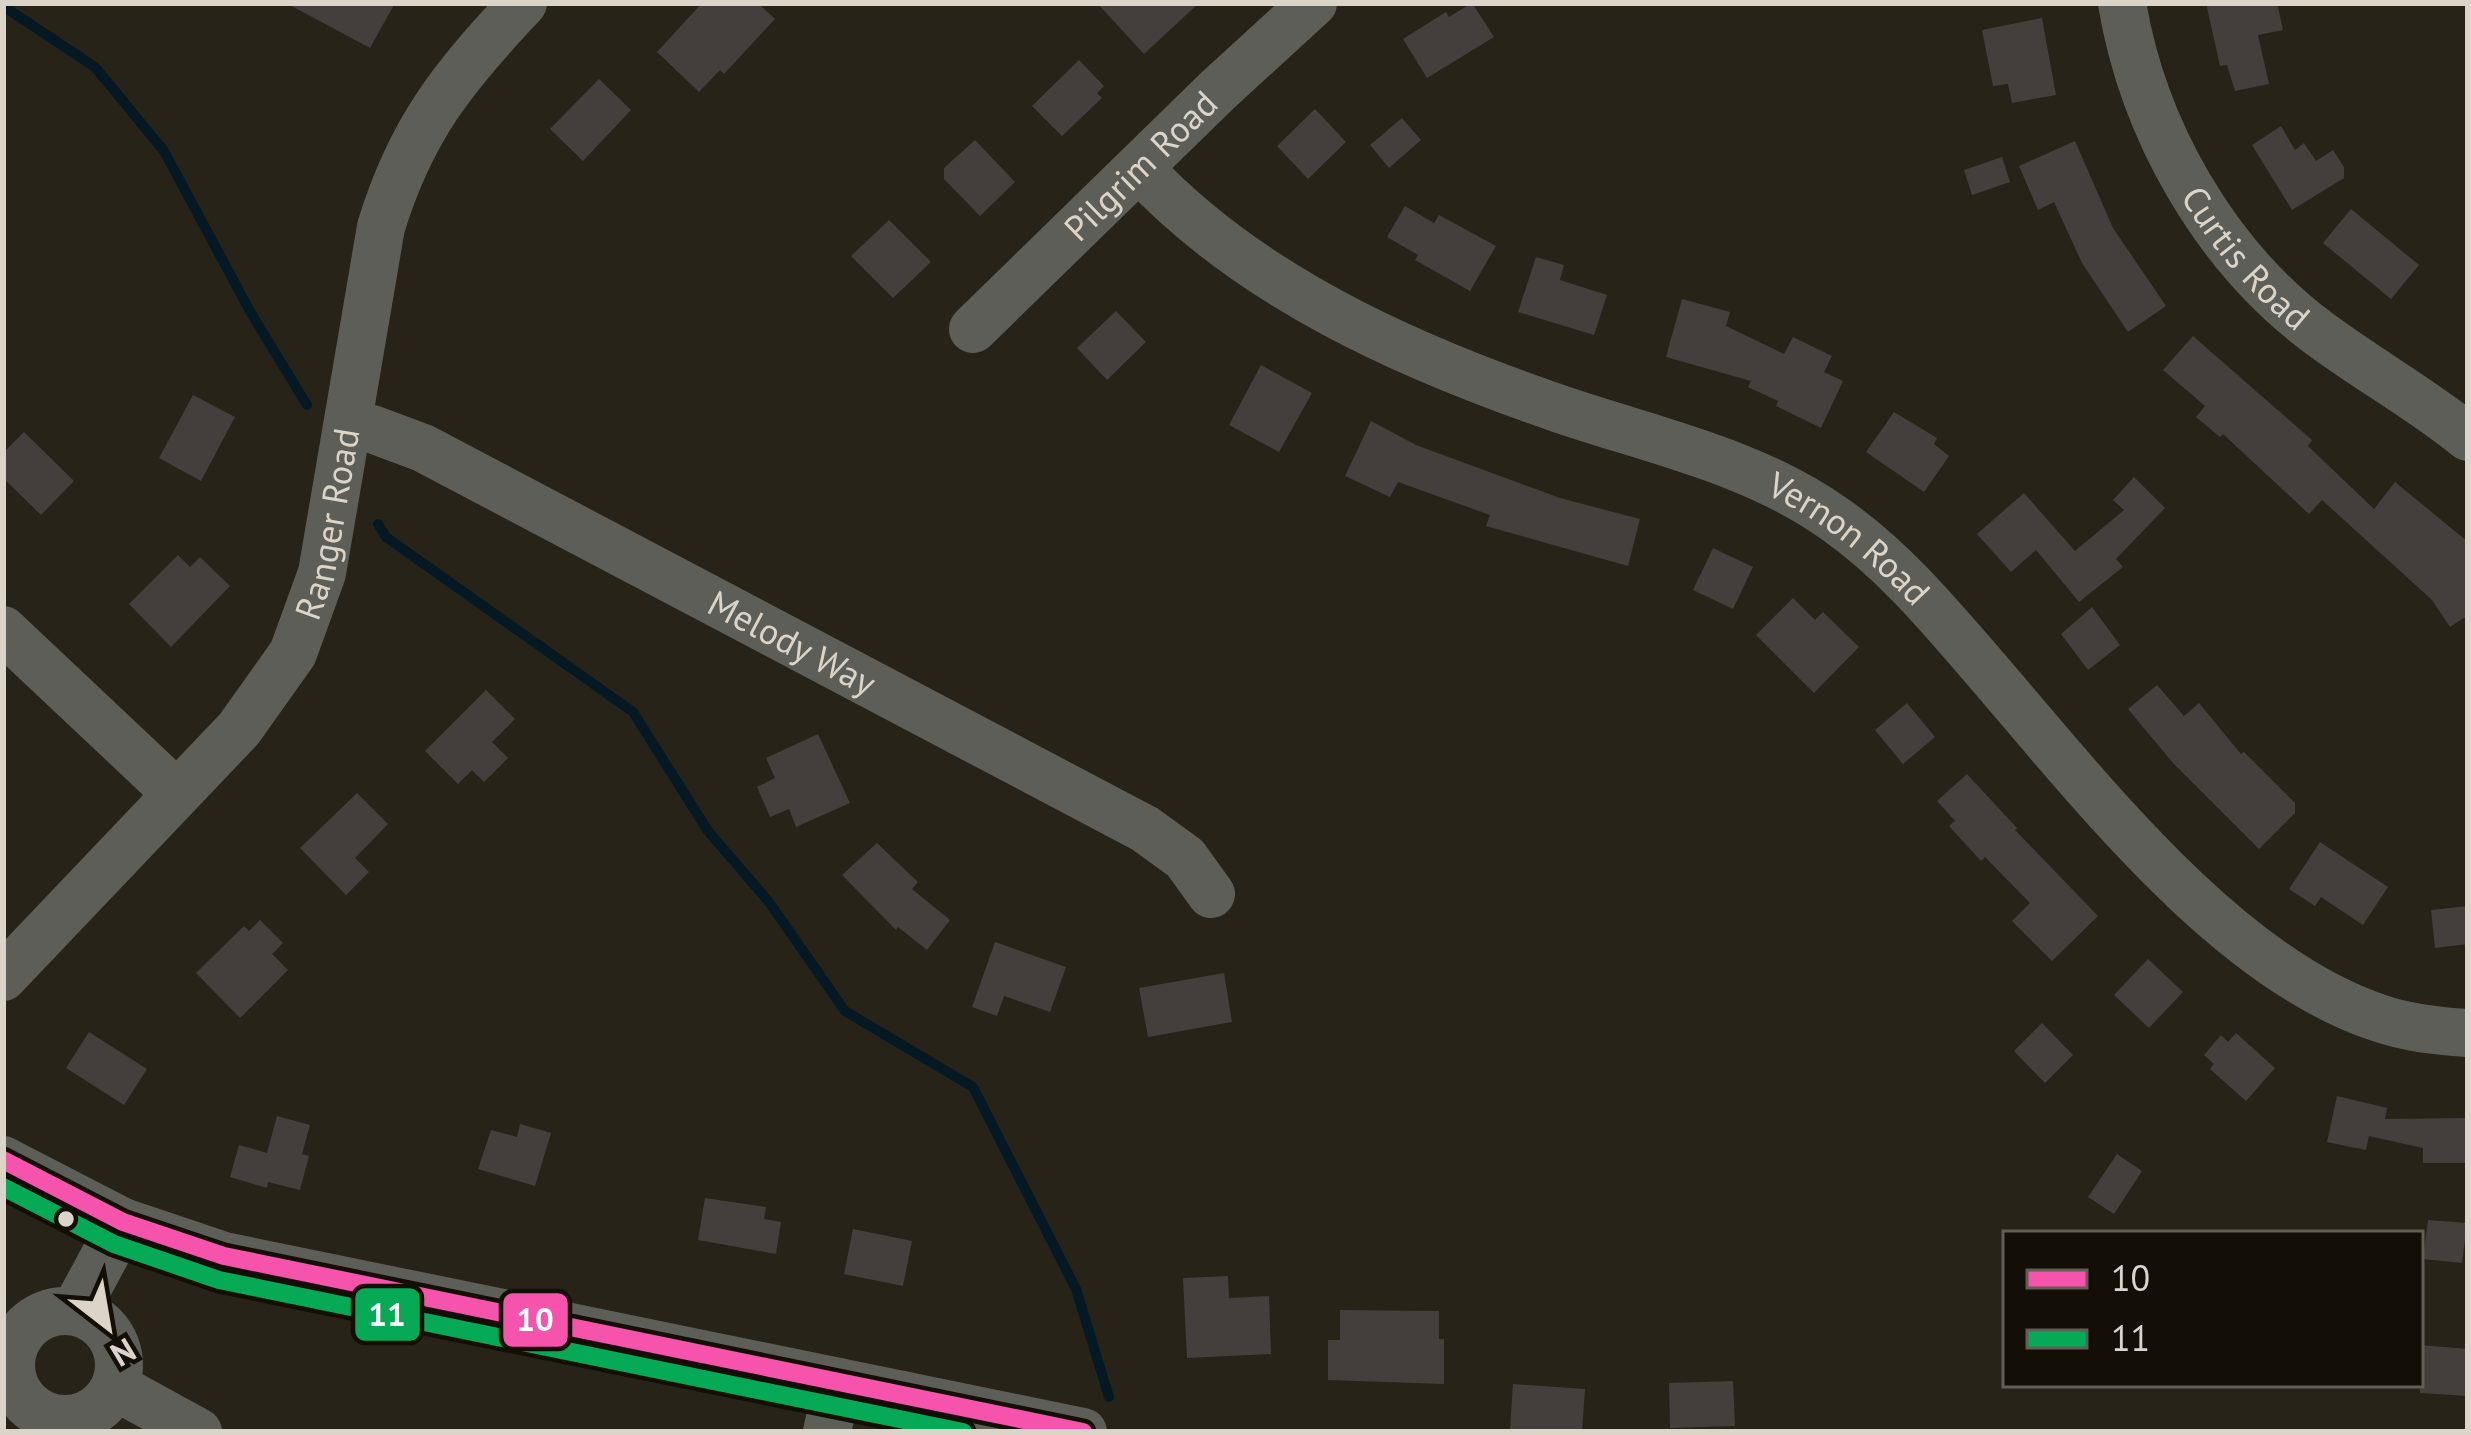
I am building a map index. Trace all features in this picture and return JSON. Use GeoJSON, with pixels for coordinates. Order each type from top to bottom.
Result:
{"type":"FeatureCollection","features":[{"type":"Feature","properties":{"kind":"street","name":"Ranger Road"},"geometry":{"type":"LineString","coordinates":[[3,977],[238,729],[293,653],[322,574],[381,227],[406,157],[451,84],[523,3]]}},
{"type":"Feature","properties":{"kind":"street","name":"Pilgrim Road"},"geometry":{"type":"LineString","coordinates":[[973,329],[1313,3]]}},
{"type":"Feature","properties":{"kind":"street","name":"Curtis Road"},"geometry":{"type":"LineString","coordinates":[[2122,3],[2153,110],[2196,199],[2222,236],[2286,306],[2317,332],[2468,437]]}},
{"type":"Feature","properties":{"kind":"street","name":"Vernon Road"},"geometry":{"type":"LineString","coordinates":[[1139,168],[1193,221],[1238,253],[1393,343],[1485,382],[1755,473],[1835,518],[1903,575],[2129,831],[2260,953],[2302,982],[2380,1019],[2468,1033]]}},
{"type":"Feature","properties":{"kind":"street","name":"Melody Way"},"geometry":{"type":"LineString","coordinates":[[349,426],[373,429],[423,448],[1145,829],[1184,858],[1211,894]]}},
{"type":"Feature","properties":{"kind":"street"},"geometry":{"type":"LineString","coordinates":[[3,630],[176,793]]}},
{"type":"Feature","properties":{"kind":"street"},"geometry":{"type":"LineString","coordinates":[[3,1160],[170,1241],[284,1271],[1083,1432]]}},
{"type":"Feature","properties":{"kind":"street"},"geometry":{"type":"LineString","coordinates":[[75,1311],[123,1222]]}},
{"type":"Feature","properties":{"kind":"street"},"geometry":{"type":"LineString","coordinates":[[75,1311],[109,1330],[121,1367],[106,1402],[84,1416],[61,1420],[41,1414],[23,1400],[14,1385],[8,1347],[29,1323],[50,1312],[75,1311]]}},
{"type":"Feature","properties":{"kind":"street"},"geometry":{"type":"LineString","coordinates":[[827,1432],[838,1382]]}},
{"type":"Feature","properties":{"kind":"street"},"geometry":{"type":"LineString","coordinates":[[116,1387],[198,1432]]}},
{"type":"Feature","properties":{"kind":"building"},"geometry":{"type":"Polygon","coordinates":[[[286,3],[395,3],[370,48],[286,3]]]}},
{"type":"Feature","properties":{"kind":"building"},"geometry":{"type":"Polygon","coordinates":[[[702,3],[758,3],[775,19],[724,74],[720,70],[699,92],[657,52],[702,3]]]}},
{"type":"Feature","properties":{"kind":"building"},"geometry":{"type":"Polygon","coordinates":[[[1097,3],[1199,3],[1144,54],[1097,3]]]}},
{"type":"Feature","properties":{"kind":"building"},"geometry":{"type":"Polygon","coordinates":[[[1472,3],[1494,37],[1427,78],[1403,39],[1446,12],[1449,17],[1472,3]]]}},
{"type":"Feature","properties":{"kind":"building"},"geometry":{"type":"Polygon","coordinates":[[[2206,3],[2277,3],[2283,30],[2258,35],[2269,84],[2235,91],[2227,65],[2220,66],[2206,3]]]}},
{"type":"Feature","properties":{"kind":"building"},"geometry":{"type":"Polygon","coordinates":[[[2042,18],[2056,95],[2012,103],[2008,84],[1993,86],[1982,30],[2042,18]]]}},
{"type":"Feature","properties":{"kind":"building"},"geometry":{"type":"Polygon","coordinates":[[[1079,60],[1104,86],[1097,93],[1102,98],[1062,136],[1032,106],[1079,60]]]}},
{"type":"Feature","properties":{"kind":"building"},"geometry":{"type":"Polygon","coordinates":[[[599,79],[631,110],[583,161],[550,129],[599,79]]]}},
{"type":"Feature","properties":{"kind":"building"},"geometry":{"type":"Polygon","coordinates":[[[1315,109],[1346,142],[1308,179],[1277,146],[1315,109]]]}},
{"type":"Feature","properties":{"kind":"building"},"geometry":{"type":"Polygon","coordinates":[[[1402,118],[1421,140],[1389,168],[1370,145],[1402,118]]]}},
{"type":"Feature","properties":{"kind":"building"},"geometry":{"type":"Polygon","coordinates":[[[2281,126],[2295,150],[2304,143],[2316,161],[2333,150],[2344,167],[2344,178],[2292,210],[2252,145],[2281,126]]]}},
{"type":"Feature","properties":{"kind":"building"},"geometry":{"type":"Polygon","coordinates":[[[975,140],[1015,182],[980,216],[944,179],[944,168],[975,140]]]}},
{"type":"Feature","properties":{"kind":"building"},"geometry":{"type":"Polygon","coordinates":[[[2075,141],[2113,228],[2166,306],[2128,332],[2082,263],[2054,202],[2038,210],[2019,166],[2075,141]]]}},
{"type":"Feature","properties":{"kind":"building"},"geometry":{"type":"Polygon","coordinates":[[[2002,157],[2010,182],[1972,195],[1964,170],[2002,157]]]}},
{"type":"Feature","properties":{"kind":"building"},"geometry":{"type":"Polygon","coordinates":[[[1405,206],[1434,223],[1439,215],[1496,246],[1470,291],[1415,260],[1418,255],[1387,237],[1405,206]]]}},
{"type":"Feature","properties":{"kind":"building"},"geometry":{"type":"Polygon","coordinates":[[[2351,209],[2419,265],[2391,299],[2323,243],[2351,209]]]}},
{"type":"Feature","properties":{"kind":"building"},"geometry":{"type":"Polygon","coordinates":[[[889,220],[931,262],[893,298],[851,256],[889,220]]]}},
{"type":"Feature","properties":{"kind":"building"},"geometry":{"type":"Polygon","coordinates":[[[1536,257],[1564,265],[1560,280],[1607,295],[1594,335],[1518,312],[1536,257]]]}},
{"type":"Feature","properties":{"kind":"building"},"geometry":{"type":"Polygon","coordinates":[[[1682,299],[1730,312],[1726,326],[1784,354],[1793,337],[1832,356],[1824,372],[1843,381],[1821,428],[1776,406],[1778,401],[1748,387],[1751,381],[1666,357],[1682,299]]]}},
{"type":"Feature","properties":{"kind":"building"},"geometry":{"type":"Polygon","coordinates":[[[1116,311],[1146,342],[1107,380],[1077,348],[1116,311]]]}},
{"type":"Feature","properties":{"kind":"building"},"geometry":{"type":"Polygon","coordinates":[[[2193,336],[2312,440],[2308,446],[2374,509],[2395,482],[2468,542],[2468,615],[2450,627],[2432,600],[2322,500],[2309,514],[2223,434],[2220,437],[2196,417],[2205,406],[2163,370],[2193,336]]]}},
{"type":"Feature","properties":{"kind":"building"},"geometry":{"type":"Polygon","coordinates":[[[1261,365],[1312,393],[1279,452],[1229,425],[1261,365]]]}},
{"type":"Feature","properties":{"kind":"building"},"geometry":{"type":"Polygon","coordinates":[[[193,395],[235,417],[201,481],[159,458],[193,395]]]}},
{"type":"Feature","properties":{"kind":"building"},"geometry":{"type":"Polygon","coordinates":[[[1894,412],[1937,438],[1934,444],[1949,456],[1924,492],[1866,452],[1894,412]]]}},
{"type":"Feature","properties":{"kind":"building"},"geometry":{"type":"Polygon","coordinates":[[[1371,421],[1416,445],[1560,498],[1640,519],[1628,566],[1486,526],[1490,515],[1398,482],[1390,497],[1345,476],[1371,421]]]}},
{"type":"Feature","properties":{"kind":"building"},"geometry":{"type":"Polygon","coordinates":[[[24,432],[74,481],[41,515],[3,478],[3,453],[24,432]]]}},
{"type":"Feature","properties":{"kind":"building"},"geometry":{"type":"Polygon","coordinates":[[[2134,477],[2165,508],[2116,559],[2123,567],[2079,602],[2036,550],[2011,572],[1977,534],[2024,493],[2075,551],[2124,510],[2113,500],[2134,477]]]}},
{"type":"Feature","properties":{"kind":"building"},"geometry":{"type":"Polygon","coordinates":[[[1713,548],[1753,567],[1733,609],[1693,590],[1713,548]]]}},
{"type":"Feature","properties":{"kind":"building"},"geometry":{"type":"Polygon","coordinates":[[[178,555],[190,567],[200,557],[230,586],[171,647],[129,604],[178,555]]]}},
{"type":"Feature","properties":{"kind":"building"},"geometry":{"type":"Polygon","coordinates":[[[1793,598],[1815,620],[1823,612],[1859,647],[1814,693],[1756,635],[1793,598]]]}},
{"type":"Feature","properties":{"kind":"building"},"geometry":{"type":"Polygon","coordinates":[[[2092,607],[2120,645],[2088,670],[2061,634],[2092,607]]]}},
{"type":"Feature","properties":{"kind":"building"},"geometry":{"type":"Polygon","coordinates":[[[2157,685],[2184,716],[2199,703],[2241,754],[2295,803],[2295,813],[2259,849],[2173,763],[2128,709],[2157,685]]]}},
{"type":"Feature","properties":{"kind":"building"},"geometry":{"type":"Polygon","coordinates":[[[486,690],[515,719],[492,742],[508,758],[484,782],[472,770],[458,784],[425,751],[486,690]]]}},
{"type":"Feature","properties":{"kind":"building"},"geometry":{"type":"Polygon","coordinates":[[[1907,703],[1935,737],[1903,764],[1875,730],[1907,703]]]}},
{"type":"Feature","properties":{"kind":"building"},"geometry":{"type":"Polygon","coordinates":[[[818,734],[850,803],[796,827],[789,809],[770,817],[757,787],[775,778],[766,758],[818,734]]]}},
{"type":"Feature","properties":{"kind":"building"},"geometry":{"type":"Polygon","coordinates":[[[1967,774],[2098,916],[2052,961],[2012,921],[2030,903],[1949,826],[1955,821],[1937,801],[1967,774]]]}},
{"type":"Feature","properties":{"kind":"building"},"geometry":{"type":"Polygon","coordinates":[[[357,793],[388,824],[355,858],[369,872],[346,895],[300,848],[357,793]]]}},
{"type":"Feature","properties":{"kind":"building"},"geometry":{"type":"Polygon","coordinates":[[[2320,842],[2388,887],[2363,925],[2321,897],[2315,906],[2289,889],[2320,842]]]}},
{"type":"Feature","properties":{"kind":"building"},"geometry":{"type":"Polygon","coordinates":[[[877,843],[918,882],[912,889],[950,920],[927,950],[898,927],[896,930],[842,875],[877,843]]]}},
{"type":"Feature","properties":{"kind":"building"},"geometry":{"type":"Polygon","coordinates":[[[2468,906],[2468,944],[2435,948],[2431,910],[2468,906]]]}},
{"type":"Feature","properties":{"kind":"building"},"geometry":{"type":"Polygon","coordinates":[[[260,920],[283,943],[272,954],[288,970],[240,1018],[196,973],[244,926],[249,931],[260,920]]]}},
{"type":"Feature","properties":{"kind":"building"},"geometry":{"type":"Polygon","coordinates":[[[995,942],[1066,967],[1050,1012],[1004,996],[997,1016],[972,1007],[995,942]]]}},
{"type":"Feature","properties":{"kind":"building"},"geometry":{"type":"Polygon","coordinates":[[[2148,959],[2183,992],[2149,1028],[2114,995],[2148,959]]]}},
{"type":"Feature","properties":{"kind":"building"},"geometry":{"type":"Polygon","coordinates":[[[1224,973],[1232,1022],[1148,1037],[1139,988],[1224,973]]]}},
{"type":"Feature","properties":{"kind":"building"},"geometry":{"type":"Polygon","coordinates":[[[2042,1023],[2073,1055],[2045,1083],[2014,1051],[2042,1023]]]}},
{"type":"Feature","properties":{"kind":"building"},"geometry":{"type":"Polygon","coordinates":[[[89,1032],[147,1069],[124,1105],[66,1068],[89,1032]]]}},
{"type":"Feature","properties":{"kind":"building"},"geometry":{"type":"Polygon","coordinates":[[[2236,1033],[2275,1068],[2246,1101],[2210,1069],[2214,1064],[2204,1055],[2221,1035],[2228,1042],[2236,1033]]]}},
{"type":"Feature","properties":{"kind":"building"},"geometry":{"type":"Polygon","coordinates":[[[2337,1096],[2387,1108],[2385,1119],[2468,1118],[2468,1163],[2423,1163],[2423,1148],[2369,1136],[2366,1150],[2327,1142],[2337,1096]]]}},
{"type":"Feature","properties":{"kind":"building"},"geometry":{"type":"Polygon","coordinates":[[[277,1116],[310,1125],[302,1154],[309,1156],[300,1190],[268,1182],[267,1188],[230,1177],[239,1145],[267,1153],[277,1116]]]}},
{"type":"Feature","properties":{"kind":"building"},"geometry":{"type":"Polygon","coordinates":[[[520,1124],[551,1133],[535,1186],[478,1169],[491,1130],[517,1137],[520,1124]]]}},
{"type":"Feature","properties":{"kind":"building"},"geometry":{"type":"Polygon","coordinates":[[[2117,1154],[2142,1171],[2114,1214],[2088,1197],[2117,1154]]]}},
{"type":"Feature","properties":{"kind":"building"},"geometry":{"type":"Polygon","coordinates":[[[705,1198],[766,1207],[764,1219],[781,1222],[776,1254],[698,1240],[705,1198]]]}},
{"type":"Feature","properties":{"kind":"building"},"geometry":{"type":"Polygon","coordinates":[[[2428,1220],[2467,1223],[2462,1263],[2423,1259],[2428,1220]]]}},
{"type":"Feature","properties":{"kind":"building"},"geometry":{"type":"Polygon","coordinates":[[[853,1229],[912,1241],[903,1286],[844,1274],[853,1229]]]}},
{"type":"Feature","properties":{"kind":"building"},"geometry":{"type":"Polygon","coordinates":[[[1228,1276],[1229,1298],[1269,1296],[1271,1354],[1187,1358],[1183,1278],[1228,1276]]]}},
{"type":"Feature","properties":{"kind":"building"},"geometry":{"type":"Polygon","coordinates":[[[1340,1310],[1439,1311],[1444,1384],[1328,1380],[1328,1340],[1340,1340],[1340,1310]]]}},
{"type":"Feature","properties":{"kind":"building"},"geometry":{"type":"Polygon","coordinates":[[[2423,1345],[2468,1349],[2468,1396],[2420,1393],[2423,1345]]]}},
{"type":"Feature","properties":{"kind":"building"},"geometry":{"type":"Polygon","coordinates":[[[1733,1381],[1735,1426],[1670,1428],[1669,1383],[1733,1381]]]}},
{"type":"Feature","properties":{"kind":"building"},"geometry":{"type":"Polygon","coordinates":[[[1513,1384],[1585,1389],[1582,1432],[1510,1430],[1513,1384]]]}},
{"type":"Feature","properties":{"kind":"waterway"},"geometry":{"type":"LineString","coordinates":[[3,6],[95,67],[164,151],[251,313],[307,405]]}},
{"type":"Feature","properties":{"kind":"waterway"},"geometry":{"type":"LineString","coordinates":[[378,524],[386,537],[633,712],[708,831],[769,902],[845,1011],[973,1087],[1076,1289],[1109,1397]]}},
{"type":"Feature","properties":{"kind":"transit line","name":"10"},"geometry":{"type":"LineString","coordinates":[[3,1160],[123,1222],[224,1256],[1083,1432]]}},
{"type":"Feature","properties":{"kind":"transit line","name":"11"},"geometry":{"type":"LineString","coordinates":[[3,1187],[114,1244],[219,1280],[963,1432]]}}]}
